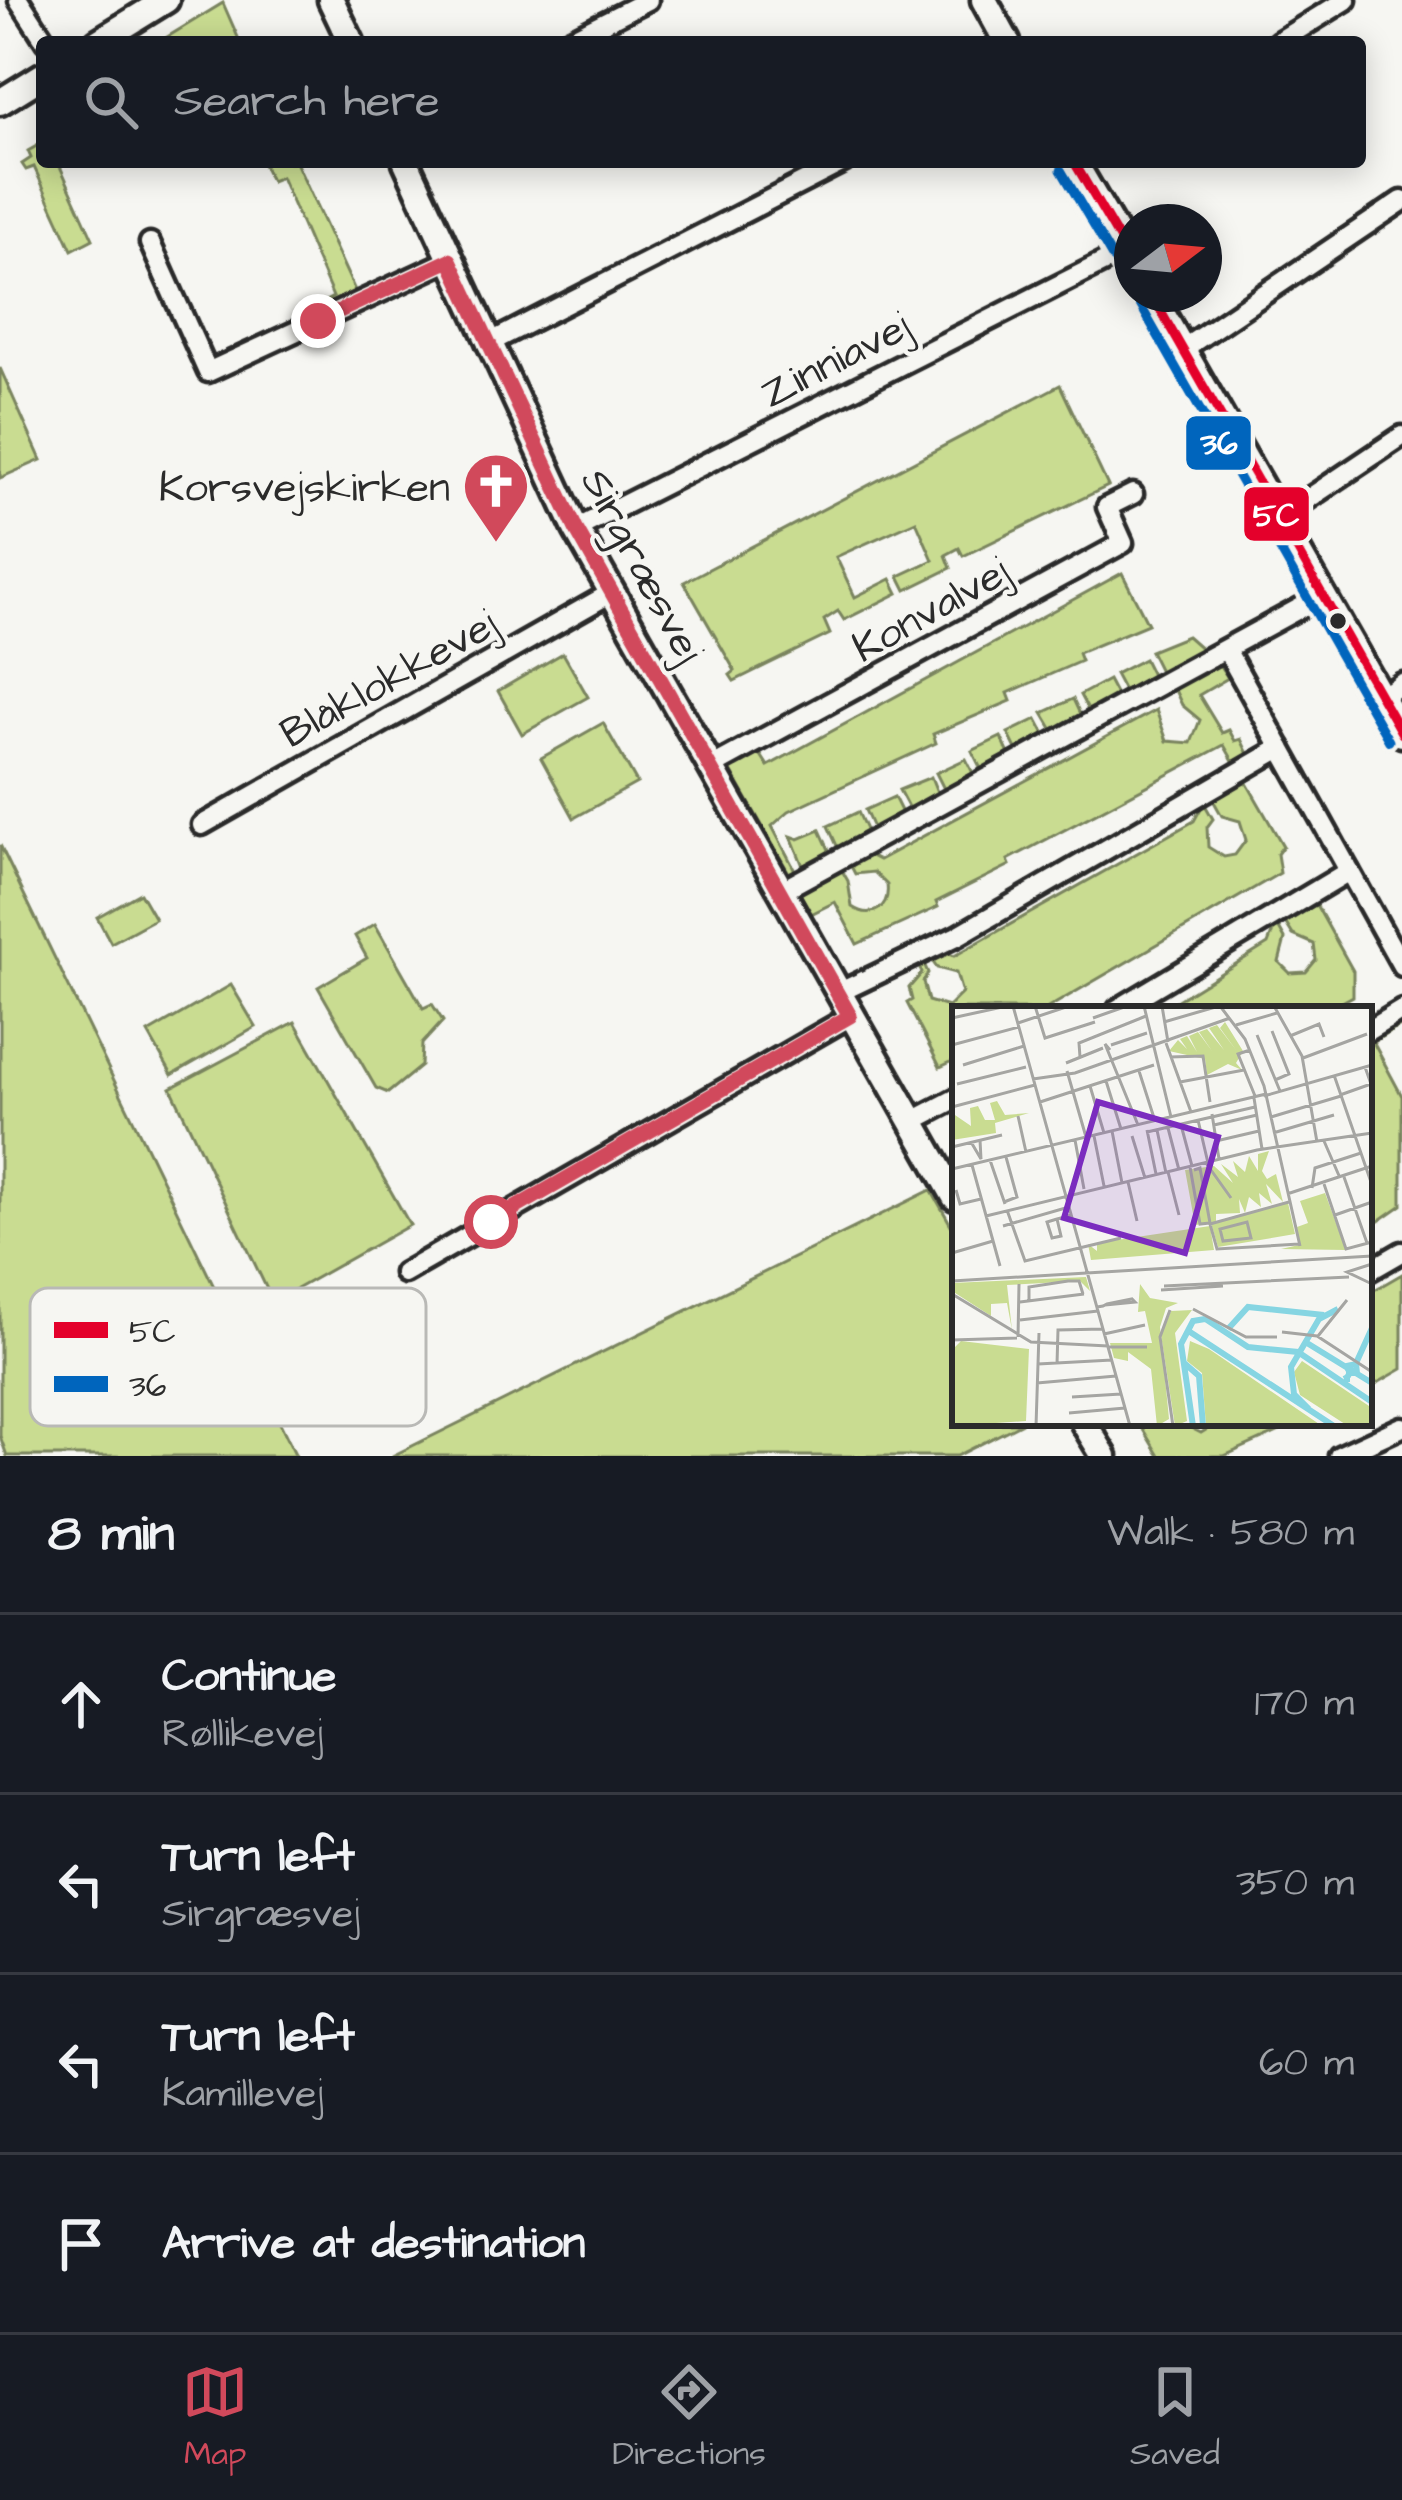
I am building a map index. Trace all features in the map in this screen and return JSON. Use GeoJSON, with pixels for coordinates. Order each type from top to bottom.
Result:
{"type":"FeatureCollection","features":[{"type":"Feature","properties":{"kind":"street"},"geometry":{"type":"LineString","coordinates":[[19,0],[42,36]]}},
{"type":"Feature","properties":{"kind":"street"},"geometry":{"type":"LineString","coordinates":[[332,0],[348,36]]}},
{"type":"Feature","properties":{"kind":"street"},"geometry":{"type":"LineString","coordinates":[[577,36],[648,0]]}},
{"type":"Feature","properties":{"kind":"street"},"geometry":{"type":"LineString","coordinates":[[984,0],[1004,36]]}},
{"type":"Feature","properties":{"kind":"street"},"geometry":{"type":"LineString","coordinates":[[1288,36],[1346,0]]}},
{"type":"Feature","properties":{"kind":"street"},"geometry":{"type":"LineString","coordinates":[[106,36],[148,4]]}},
{"type":"Feature","properties":{"kind":"street"},"geometry":{"type":"LineString","coordinates":[[0,103],[36,80]]}},
{"type":"Feature","properties":{"kind":"street","name":"Sirgræsvej"},"geometry":{"type":"LineString","coordinates":[[409,168],[576,529],[952,1192]]}},
{"type":"Feature","properties":{"kind":"street"},"geometry":{"type":"LineString","coordinates":[[488,344],[831,168]]}},
{"type":"Feature","properties":{"kind":"street"},"geometry":{"type":"LineString","coordinates":[[1081,168],[1114,228]]}},
{"type":"Feature","properties":{"kind":"street"},"geometry":{"type":"LineString","coordinates":[[1183,349],[1402,201]]}},
{"type":"Feature","properties":{"kind":"street"},"geometry":{"type":"LineString","coordinates":[[150,244],[208,372],[450,260]]}},
{"type":"Feature","properties":{"kind":"street","name":"Zinniavej"},"geometry":{"type":"LineString","coordinates":[[576,529],[1114,263]]}},
{"type":"Feature","properties":{"kind":"street"},"geometry":{"type":"LineString","coordinates":[[1161,312],[1322,596],[1391,691],[1402,734]]}},
{"type":"Feature","properties":{"kind":"street"},"geometry":{"type":"LineString","coordinates":[[1278,519],[1402,436]]}},
{"type":"Feature","properties":{"kind":"street","name":"Konvalvej"},"geometry":{"type":"LineString","coordinates":[[711,767],[1123,543],[1107,507],[1132,494]]}},
{"type":"Feature","properties":{"kind":"street","name":"Blåklokkevej"},"geometry":{"type":"LineString","coordinates":[[202,825],[611,593]]}},
{"type":"Feature","properties":{"kind":"street"},"geometry":{"type":"LineString","coordinates":[[781,891],[1322,596]]}},
{"type":"Feature","properties":{"kind":"street"},"geometry":{"type":"LineString","coordinates":[[1227,651],[1402,966]]}},
{"type":"Feature","properties":{"kind":"street"},"geometry":{"type":"LineString","coordinates":[[838,993],[978,925],[1281,748]]}},
{"type":"Feature","properties":{"kind":"street"},"geometry":{"type":"LineString","coordinates":[[1123,1006],[1349,871]]}},
{"type":"Feature","properties":{"kind":"street"},"geometry":{"type":"LineString","coordinates":[[1372,1028],[1402,1010]]}},
{"type":"Feature","properties":{"kind":"street"},"geometry":{"type":"LineString","coordinates":[[404,1273],[850,1016]]}},
{"type":"Feature","properties":{"kind":"street"},"geometry":{"type":"LineString","coordinates":[[911,1122],[952,1101]]}},
{"type":"Feature","properties":{"kind":"street"},"geometry":{"type":"LineString","coordinates":[[1372,1269],[1402,1252]]}},
{"type":"Feature","properties":{"kind":"street"},"geometry":{"type":"LineString","coordinates":[[1086,1426],[1104,1456]]}},
{"type":"Feature","properties":{"kind":"street"},"geometry":{"type":"LineString","coordinates":[[1347,1454],[1402,1426]]}},
{"type":"Feature","properties":{"kind":"green space"},"geometry":{"type":"Polygon","coordinates":[[[223,3],[237,36],[169,36],[223,3]]]}},
{"type":"Feature","properties":{"kind":"green space"},"geometry":{"type":"Polygon","coordinates":[[[36,146],[36,168],[61,168],[93,239],[72,250],[34,167],[26,170],[22,164],[31,158],[28,151],[36,146]]]}},
{"type":"Feature","properties":{"kind":"green space"},"geometry":{"type":"Polygon","coordinates":[[[265,168],[299,168],[357,295],[334,306],[322,303],[333,297],[281,177],[271,181],[265,168]]]}},
{"type":"Feature","properties":{"kind":"green space"},"geometry":{"type":"Polygon","coordinates":[[[0,368],[41,460],[0,478],[0,368]]]}},
{"type":"Feature","properties":{"kind":"green space"},"geometry":{"type":"Polygon","coordinates":[[[1060,385],[1108,486],[963,556],[959,548],[946,555],[951,568],[906,590],[899,576],[933,560],[916,521],[836,557],[855,597],[891,579],[898,593],[844,620],[838,611],[824,620],[830,634],[734,681],[730,675],[735,671],[684,582],[1060,385]]]}},
{"type":"Feature","properties":{"kind":"green space"},"geometry":{"type":"Polygon","coordinates":[[[1122,573],[1148,624],[1078,653],[1081,661],[1008,693],[1011,701],[933,734],[936,743],[789,811],[772,826],[795,870],[789,873],[730,769],[759,752],[768,766],[1122,573]]]}},
{"type":"Feature","properties":{"kind":"green space"},"geometry":{"type":"Polygon","coordinates":[[[1187,636],[1203,650],[1161,673],[1150,651],[1187,636]]]}},
{"type":"Feature","properties":{"kind":"green space"},"geometry":{"type":"Polygon","coordinates":[[[563,653],[588,697],[522,734],[498,691],[563,653]]]}},
{"type":"Feature","properties":{"kind":"green space"},"geometry":{"type":"Polygon","coordinates":[[[1144,659],[1153,677],[1124,691],[1115,674],[1144,659]]]}},
{"type":"Feature","properties":{"kind":"green space"},"geometry":{"type":"Polygon","coordinates":[[[1218,663],[1228,678],[1199,695],[1222,733],[1229,730],[1235,741],[1241,739],[1249,756],[1235,764],[1224,745],[1008,860],[1010,865],[936,902],[938,907],[857,944],[835,902],[811,914],[798,890],[840,867],[848,881],[852,907],[873,912],[886,900],[887,885],[874,872],[855,874],[849,862],[865,853],[879,860],[1156,710],[1167,741],[1191,743],[1200,720],[1182,705],[1174,688],[1218,663]]]}},
{"type":"Feature","properties":{"kind":"green space"},"geometry":{"type":"Polygon","coordinates":[[[1108,680],[1117,697],[1089,712],[1080,695],[1108,680]]]}},
{"type":"Feature","properties":{"kind":"green space"},"geometry":{"type":"Polygon","coordinates":[[[1073,699],[1081,716],[1053,730],[1043,713],[1073,699]]]}},
{"type":"Feature","properties":{"kind":"green space"},"geometry":{"type":"Polygon","coordinates":[[[1037,719],[1045,734],[1017,751],[1008,733],[1037,719]]]}},
{"type":"Feature","properties":{"kind":"green space"},"geometry":{"type":"Polygon","coordinates":[[[603,723],[637,783],[574,818],[541,758],[603,723]]]}},
{"type":"Feature","properties":{"kind":"green space"},"geometry":{"type":"Polygon","coordinates":[[[1001,737],[1009,754],[981,769],[972,751],[1001,737]]]}},
{"type":"Feature","properties":{"kind":"green space"},"geometry":{"type":"Polygon","coordinates":[[[966,759],[973,773],[944,789],[936,773],[966,759]]]}},
{"type":"Feature","properties":{"kind":"green space"},"geometry":{"type":"Polygon","coordinates":[[[931,777],[937,792],[909,809],[899,790],[931,777]]]}},
{"type":"Feature","properties":{"kind":"green space"},"geometry":{"type":"Polygon","coordinates":[[[1244,778],[1283,846],[1277,854],[1280,873],[1051,1006],[952,1006],[952,1061],[940,1067],[907,1003],[912,1000],[909,988],[922,973],[916,961],[922,959],[928,973],[923,982],[928,1001],[948,1007],[962,993],[956,973],[937,968],[928,955],[937,950],[954,956],[1194,821],[1204,803],[1213,819],[1207,827],[1208,847],[1224,857],[1235,855],[1246,840],[1240,821],[1222,816],[1212,798],[1244,778]]]}},
{"type":"Feature","properties":{"kind":"green space"},"geometry":{"type":"Polygon","coordinates":[[[894,797],[902,813],[873,828],[865,810],[894,797]]]}},
{"type":"Feature","properties":{"kind":"green space"},"geometry":{"type":"Polygon","coordinates":[[[858,812],[867,832],[838,848],[828,826],[858,812]]]}},
{"type":"Feature","properties":{"kind":"green space"},"geometry":{"type":"Polygon","coordinates":[[[820,830],[830,852],[803,866],[791,836],[799,839],[820,830]]]}},
{"type":"Feature","properties":{"kind":"green space"},"geometry":{"type":"Polygon","coordinates":[[[0,845],[215,1288],[30,1288],[30,1426],[281,1426],[296,1456],[7,1456],[0,1436],[0,845]]]}},
{"type":"Feature","properties":{"kind":"green space"},"geometry":{"type":"Polygon","coordinates":[[[140,893],[155,919],[111,943],[97,917],[140,893]]]}},
{"type":"Feature","properties":{"kind":"green space"},"geometry":{"type":"Polygon","coordinates":[[[1314,901],[1353,971],[1353,996],[1335,1006],[1168,1006],[1268,944],[1276,923],[1285,939],[1279,962],[1290,973],[1306,972],[1316,960],[1314,944],[1293,935],[1283,919],[1314,901]]]}},
{"type":"Feature","properties":{"kind":"green space"},"geometry":{"type":"Polygon","coordinates":[[[375,924],[423,1008],[432,1004],[443,1021],[422,1044],[421,1066],[388,1093],[376,1088],[318,987],[367,958],[355,936],[375,924]]]}},
{"type":"Feature","properties":{"kind":"green space"},"geometry":{"type":"Polygon","coordinates":[[[231,985],[256,1027],[172,1075],[148,1033],[231,985]]]}},
{"type":"Feature","properties":{"kind":"green space"},"geometry":{"type":"Polygon","coordinates":[[[1399,1018],[1402,1025],[1373,1042],[1402,1096],[1402,1205],[1372,1226],[1372,1034],[1399,1018]]]}},
{"type":"Feature","properties":{"kind":"green space"},"geometry":{"type":"Polygon","coordinates":[[[295,1022],[410,1225],[298,1288],[266,1288],[171,1088],[295,1022]]]}},
{"type":"Feature","properties":{"kind":"green space"},"geometry":{"type":"Polygon","coordinates":[[[931,1190],[952,1227],[952,1426],[1016,1426],[957,1456],[392,1456],[931,1190]]]}},
{"type":"Feature","properties":{"kind":"green space"},"geometry":{"type":"Polygon","coordinates":[[[1402,1274],[1402,1369],[1372,1386],[1372,1291],[1402,1274]]]}},
{"type":"Feature","properties":{"kind":"green space"},"geometry":{"type":"Polygon","coordinates":[[[1141,1426],[1187,1426],[1201,1433],[1212,1426],[1291,1426],[1224,1456],[1159,1456],[1141,1426]]]}},
{"type":"Feature","properties":{"kind":"transit line","name":"5C"},"geometry":{"type":"LineString","coordinates":[[1078,168],[1114,230]]}},
{"type":"Feature","properties":{"kind":"transit line","name":"36"},"geometry":{"type":"LineString","coordinates":[[1061,170],[1114,260]]}},
{"type":"Feature","properties":{"kind":"transit line","name":"36"},"geometry":{"type":"LineString","coordinates":[[1144,312],[1389,741]]}},
{"type":"Feature","properties":{"kind":"transit line","name":"5C"},"geometry":{"type":"LineString","coordinates":[[1161,312],[1402,734]]}},
{"type":"Feature","properties":{"kind":"place","name":"Korsvejskirken"},"geometry":{"type":"Point","coordinates":[496,545]}},
{"type":"Feature","properties":{"kind":"route"},"geometry":{"type":"LineString","coordinates":[[318,321],[450,260],[576,529],[850,1016],[491,1222]]}}]}
